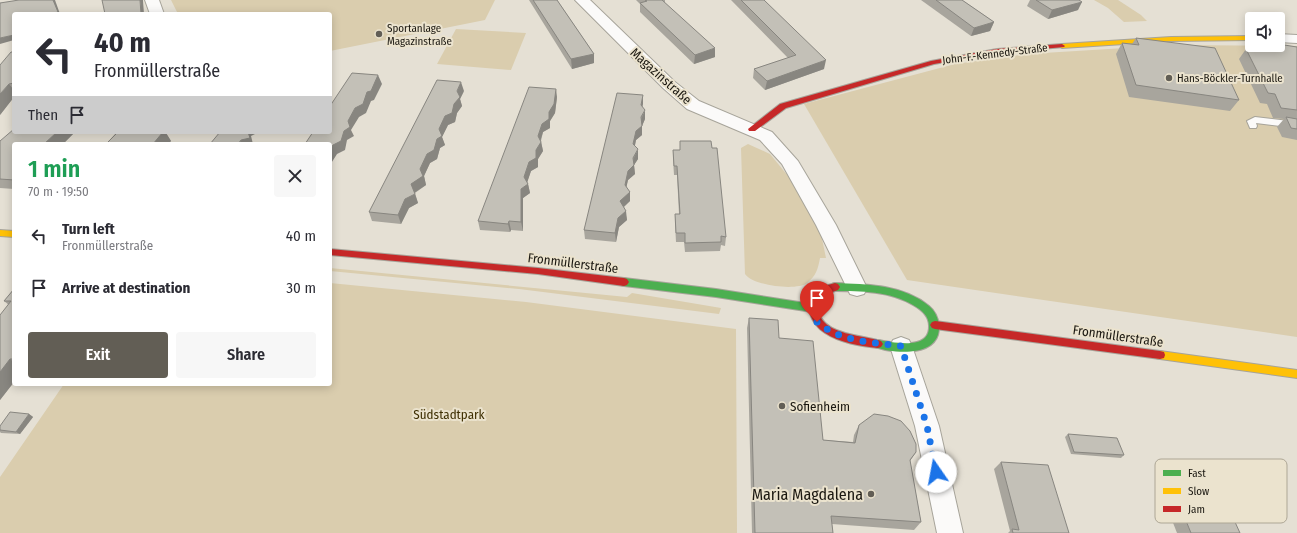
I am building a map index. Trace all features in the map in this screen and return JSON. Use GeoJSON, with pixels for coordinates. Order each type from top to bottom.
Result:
{"type":"FeatureCollection","features":[{"type":"Feature","properties":{"kind":"main road","name":"John-F.-Kennedy-Straße"},"geometry":{"type":"LineString","coordinates":[[752,129],[783,106],[933,62],[997,51],[1098,43],[1171,39],[1245,38]]}},
{"type":"Feature","properties":{"kind":"main road"},"geometry":{"type":"LineString","coordinates":[[0,233],[12,234]]}},
{"type":"Feature","properties":{"kind":"main road","name":"Fronmüllerstraße"},"geometry":{"type":"LineString","coordinates":[[332,252],[538,271],[716,293],[812,308]]}},
{"type":"Feature","properties":{"kind":"main road"},"geometry":{"type":"LineString","coordinates":[[834,287],[857,288],[904,296],[917,302],[932,315],[935,325],[934,336],[930,342],[922,345],[901,346],[845,338],[834,334],[817,322],[813,315],[813,300],[825,289],[834,287]]}},
{"type":"Feature","properties":{"kind":"main road","name":"Fronmüllerstraße"},"geometry":{"type":"LineString","coordinates":[[935,325],[1297,374]]}},
{"type":"Feature","properties":{"kind":"street"},"geometry":{"type":"LineString","coordinates":[[152,0],[156,12]]}},
{"type":"Feature","properties":{"kind":"street","name":"Magazinstraße"},"geometry":{"type":"LineString","coordinates":[[582,0],[668,85],[693,105],[766,136],[789,161],[826,225],[857,288]]}},
{"type":"Feature","properties":{"kind":"street"},"geometry":{"type":"LineString","coordinates":[[1285,38],[1297,39]]}},
{"type":"Feature","properties":{"kind":"street"},"geometry":{"type":"LineString","coordinates":[[901,346],[927,426],[950,533]]}},
{"type":"Feature","properties":{"kind":"lane"},"geometry":{"type":"LineString","coordinates":[[1253,126],[1251,121],[1255,120],[1297,125]]}},
{"type":"Feature","properties":{"kind":"green space","name":"Sportanlage Magazinstraße"},"geometry":{"type":"Polygon","coordinates":[[[171,0],[495,0],[485,20],[332,51],[332,12],[177,12],[171,0]]]}},
{"type":"Feature","properties":{"kind":"green space"},"geometry":{"type":"Polygon","coordinates":[[[1094,0],[1118,0],[1141,15],[1147,21],[1124,22],[1108,8],[1094,0]]]}},
{"type":"Feature","properties":{"kind":"green space"},"geometry":{"type":"Polygon","coordinates":[[[456,29],[526,33],[511,70],[437,64],[456,29]]]}},
{"type":"Feature","properties":{"kind":"green space"},"geometry":{"type":"Polygon","coordinates":[[[1174,45],[1245,46],[1245,52],[1285,52],[1285,46],[1297,46],[1297,337],[907,280],[804,104],[955,64],[1027,54],[1174,45]]]}},
{"type":"Feature","properties":{"kind":"green space"},"geometry":{"type":"Polygon","coordinates":[[[748,144],[770,154],[788,176],[804,201],[821,234],[826,258],[820,258],[815,275],[807,283],[794,287],[775,286],[757,282],[745,274],[741,148],[748,144]]]}},
{"type":"Feature","properties":{"kind":"green space"},"geometry":{"type":"Polygon","coordinates":[[[332,268],[627,297],[632,293],[721,308],[719,314],[519,289],[332,271],[332,268]]]}},
{"type":"Feature","properties":{"kind":"green space","name":"Südstadtpark"},"geometry":{"type":"Polygon","coordinates":[[[332,283],[526,302],[736,329],[737,533],[0,533],[0,477],[63,386],[332,386],[332,283]]]}},
{"type":"Feature","properties":{"kind":"building"},"geometry":{"type":"Polygon","coordinates":[[[19,0],[53,0],[58,12],[12,12],[12,35],[0,38],[0,3],[19,0]]]}},
{"type":"Feature","properties":{"kind":"building"},"geometry":{"type":"Polygon","coordinates":[[[102,0],[140,0],[141,12],[105,12],[102,0]]]}},
{"type":"Feature","properties":{"kind":"building"},"geometry":{"type":"Polygon","coordinates":[[[533,0],[557,0],[594,54],[571,59],[533,0]]]}},
{"type":"Feature","properties":{"kind":"building"},"geometry":{"type":"Polygon","coordinates":[[[645,0],[662,0],[715,48],[695,55],[640,3],[647,1],[645,0]]]}},
{"type":"Feature","properties":{"kind":"building"},"geometry":{"type":"Polygon","coordinates":[[[741,0],[764,0],[826,60],[767,81],[754,69],[796,55],[741,0]]]}},
{"type":"Feature","properties":{"kind":"building"},"geometry":{"type":"Polygon","coordinates":[[[936,0],[962,0],[994,22],[974,28],[936,0]]]}},
{"type":"Feature","properties":{"kind":"building"},"geometry":{"type":"Polygon","coordinates":[[[1036,0],[1079,0],[1082,2],[1052,10],[1036,0]]]}},
{"type":"Feature","properties":{"kind":"building","name":"Hans-Böckler-Turnhalle"},"geometry":{"type":"Polygon","coordinates":[[[1136,38],[1215,48],[1239,100],[1136,85],[1122,43],[1139,45],[1136,38]]]}},
{"type":"Feature","properties":{"kind":"building"},"geometry":{"type":"Polygon","coordinates":[[[1285,45],[1297,47],[1297,110],[1281,108],[1275,94],[1268,93],[1248,52],[1285,52],[1285,45]]]}},
{"type":"Feature","properties":{"kind":"building"},"geometry":{"type":"Polygon","coordinates":[[[12,52],[12,83],[9,84],[0,94],[0,65],[12,52]]]}},
{"type":"Feature","properties":{"kind":"building"},"geometry":{"type":"Polygon","coordinates":[[[352,73],[378,75],[371,91],[367,92],[363,104],[355,108],[348,121],[350,127],[344,131],[341,141],[332,146],[332,142],[306,142],[312,134],[332,134],[332,103],[352,73]]]}},
{"type":"Feature","properties":{"kind":"building"},"geometry":{"type":"Polygon","coordinates":[[[437,80],[461,82],[457,91],[460,97],[454,104],[452,113],[445,116],[439,129],[442,136],[437,139],[434,150],[427,154],[420,169],[423,176],[411,184],[415,194],[405,199],[398,215],[369,212],[437,80]]]}},
{"type":"Feature","properties":{"kind":"building"},"geometry":{"type":"Polygon","coordinates":[[[529,87],[556,89],[554,104],[549,112],[549,119],[542,124],[538,136],[541,142],[536,150],[536,158],[529,162],[524,177],[528,184],[521,189],[521,222],[509,221],[508,224],[478,221],[529,87]]]}},
{"type":"Feature","properties":{"kind":"building"},"geometry":{"type":"Polygon","coordinates":[[[617,93],[643,95],[641,105],[645,110],[641,117],[642,126],[636,131],[633,144],[638,149],[633,158],[634,165],[628,171],[625,185],[630,192],[620,201],[626,211],[618,218],[615,233],[584,230],[617,93]]]}},
{"type":"Feature","properties":{"kind":"building"},"geometry":{"type":"Polygon","coordinates":[[[1286,117],[1297,119],[1297,129],[1291,128],[1286,117]]]}},
{"type":"Feature","properties":{"kind":"building"},"geometry":{"type":"Polygon","coordinates":[[[12,131],[12,134],[55,134],[46,142],[12,142],[12,180],[0,179],[0,141],[12,131]]]}},
{"type":"Feature","properties":{"kind":"building"},"geometry":{"type":"Polygon","coordinates":[[[116,134],[161,134],[155,142],[108,142],[116,134]]]}},
{"type":"Feature","properties":{"kind":"building"},"geometry":{"type":"Polygon","coordinates":[[[218,134],[249,134],[250,138],[241,140],[240,142],[212,142],[218,134]]]}},
{"type":"Feature","properties":{"kind":"building"},"geometry":{"type":"Polygon","coordinates":[[[680,141],[711,141],[712,148],[717,148],[726,237],[721,236],[721,242],[685,243],[685,233],[676,233],[675,214],[680,214],[677,166],[674,166],[673,150],[680,150],[680,141]]]}},
{"type":"Feature","properties":{"kind":"building"},"geometry":{"type":"Polygon","coordinates":[[[12,291],[12,359],[10,359],[0,372],[0,315],[11,301],[4,301],[12,291]]]}},
{"type":"Feature","properties":{"kind":"building"},"geometry":{"type":"Polygon","coordinates":[[[749,318],[778,320],[779,338],[813,341],[823,440],[855,443],[859,425],[874,414],[888,416],[901,421],[910,431],[916,444],[916,452],[910,460],[921,522],[831,516],[833,533],[755,533],[749,318]]]}},
{"type":"Feature","properties":{"kind":"building"},"geometry":{"type":"Polygon","coordinates":[[[10,412],[29,414],[16,432],[0,430],[0,426],[10,412]]]}},
{"type":"Feature","properties":{"kind":"building"},"geometry":{"type":"Polygon","coordinates":[[[1068,434],[1117,438],[1124,455],[1074,452],[1068,434]]]}},
{"type":"Feature","properties":{"kind":"building"},"geometry":{"type":"Polygon","coordinates":[[[1001,462],[1048,465],[1069,533],[1013,533],[1012,529],[1019,530],[1001,462]]]}},
{"type":"Feature","properties":{"kind":"building"},"geometry":{"type":"Polygon","coordinates":[[[1187,523],[1235,523],[1240,533],[1191,533],[1187,523]]]}},
{"type":"Feature","properties":{"kind":"traffic: fast"},"geometry":{"type":"LineString","coordinates":[[624,282],[716,293],[812,308]]}},
{"type":"Feature","properties":{"kind":"traffic: fast"},"geometry":{"type":"LineString","coordinates":[[835,287],[883,290],[895,293],[917,302],[931,315],[934,328],[932,337],[928,342],[921,346],[894,347],[878,344]]}},
{"type":"Feature","properties":{"kind":"traffic: slow"},"geometry":{"type":"LineString","coordinates":[[1062,46],[1171,39],[1245,38]]}},
{"type":"Feature","properties":{"kind":"traffic: slow"},"geometry":{"type":"LineString","coordinates":[[0,233],[12,234]]}},
{"type":"Feature","properties":{"kind":"traffic: slow"},"geometry":{"type":"LineString","coordinates":[[1160,355],[1297,374]]}},
{"type":"Feature","properties":{"kind":"traffic: jam"},"geometry":{"type":"LineString","coordinates":[[752,129],[783,106],[933,62],[997,51],[1062,46]]}},
{"type":"Feature","properties":{"kind":"traffic: jam"},"geometry":{"type":"LineString","coordinates":[[332,252],[538,271],[624,282]]}},
{"type":"Feature","properties":{"kind":"traffic: jam"},"geometry":{"type":"LineString","coordinates":[[835,287],[821,292],[815,297],[813,305],[815,315],[820,323],[837,335],[858,341],[878,344]]}},
{"type":"Feature","properties":{"kind":"traffic: jam"},"geometry":{"type":"LineString","coordinates":[[935,325],[1160,355]]}},
{"type":"Feature","properties":{"kind":"place","name":"Sportanlage Magazinstraße"},"geometry":{"type":"Point","coordinates":[379,34]}},
{"type":"Feature","properties":{"kind":"place","name":"Hans-Böckler-Turnhalle"},"geometry":{"type":"Point","coordinates":[1169,78]}},
{"type":"Feature","properties":{"kind":"place","name":"Sofienheim"},"geometry":{"type":"Point","coordinates":[782,406]}},
{"type":"Feature","properties":{"kind":"place","name":"Maria Magdalena"},"geometry":{"type":"Point","coordinates":[871,494]}},
{"type":"Feature","properties":{"kind":"route"},"geometry":{"type":"LineString","coordinates":[[817,322],[825,329],[845,338],[901,346],[927,426],[936,472]]}}]}
